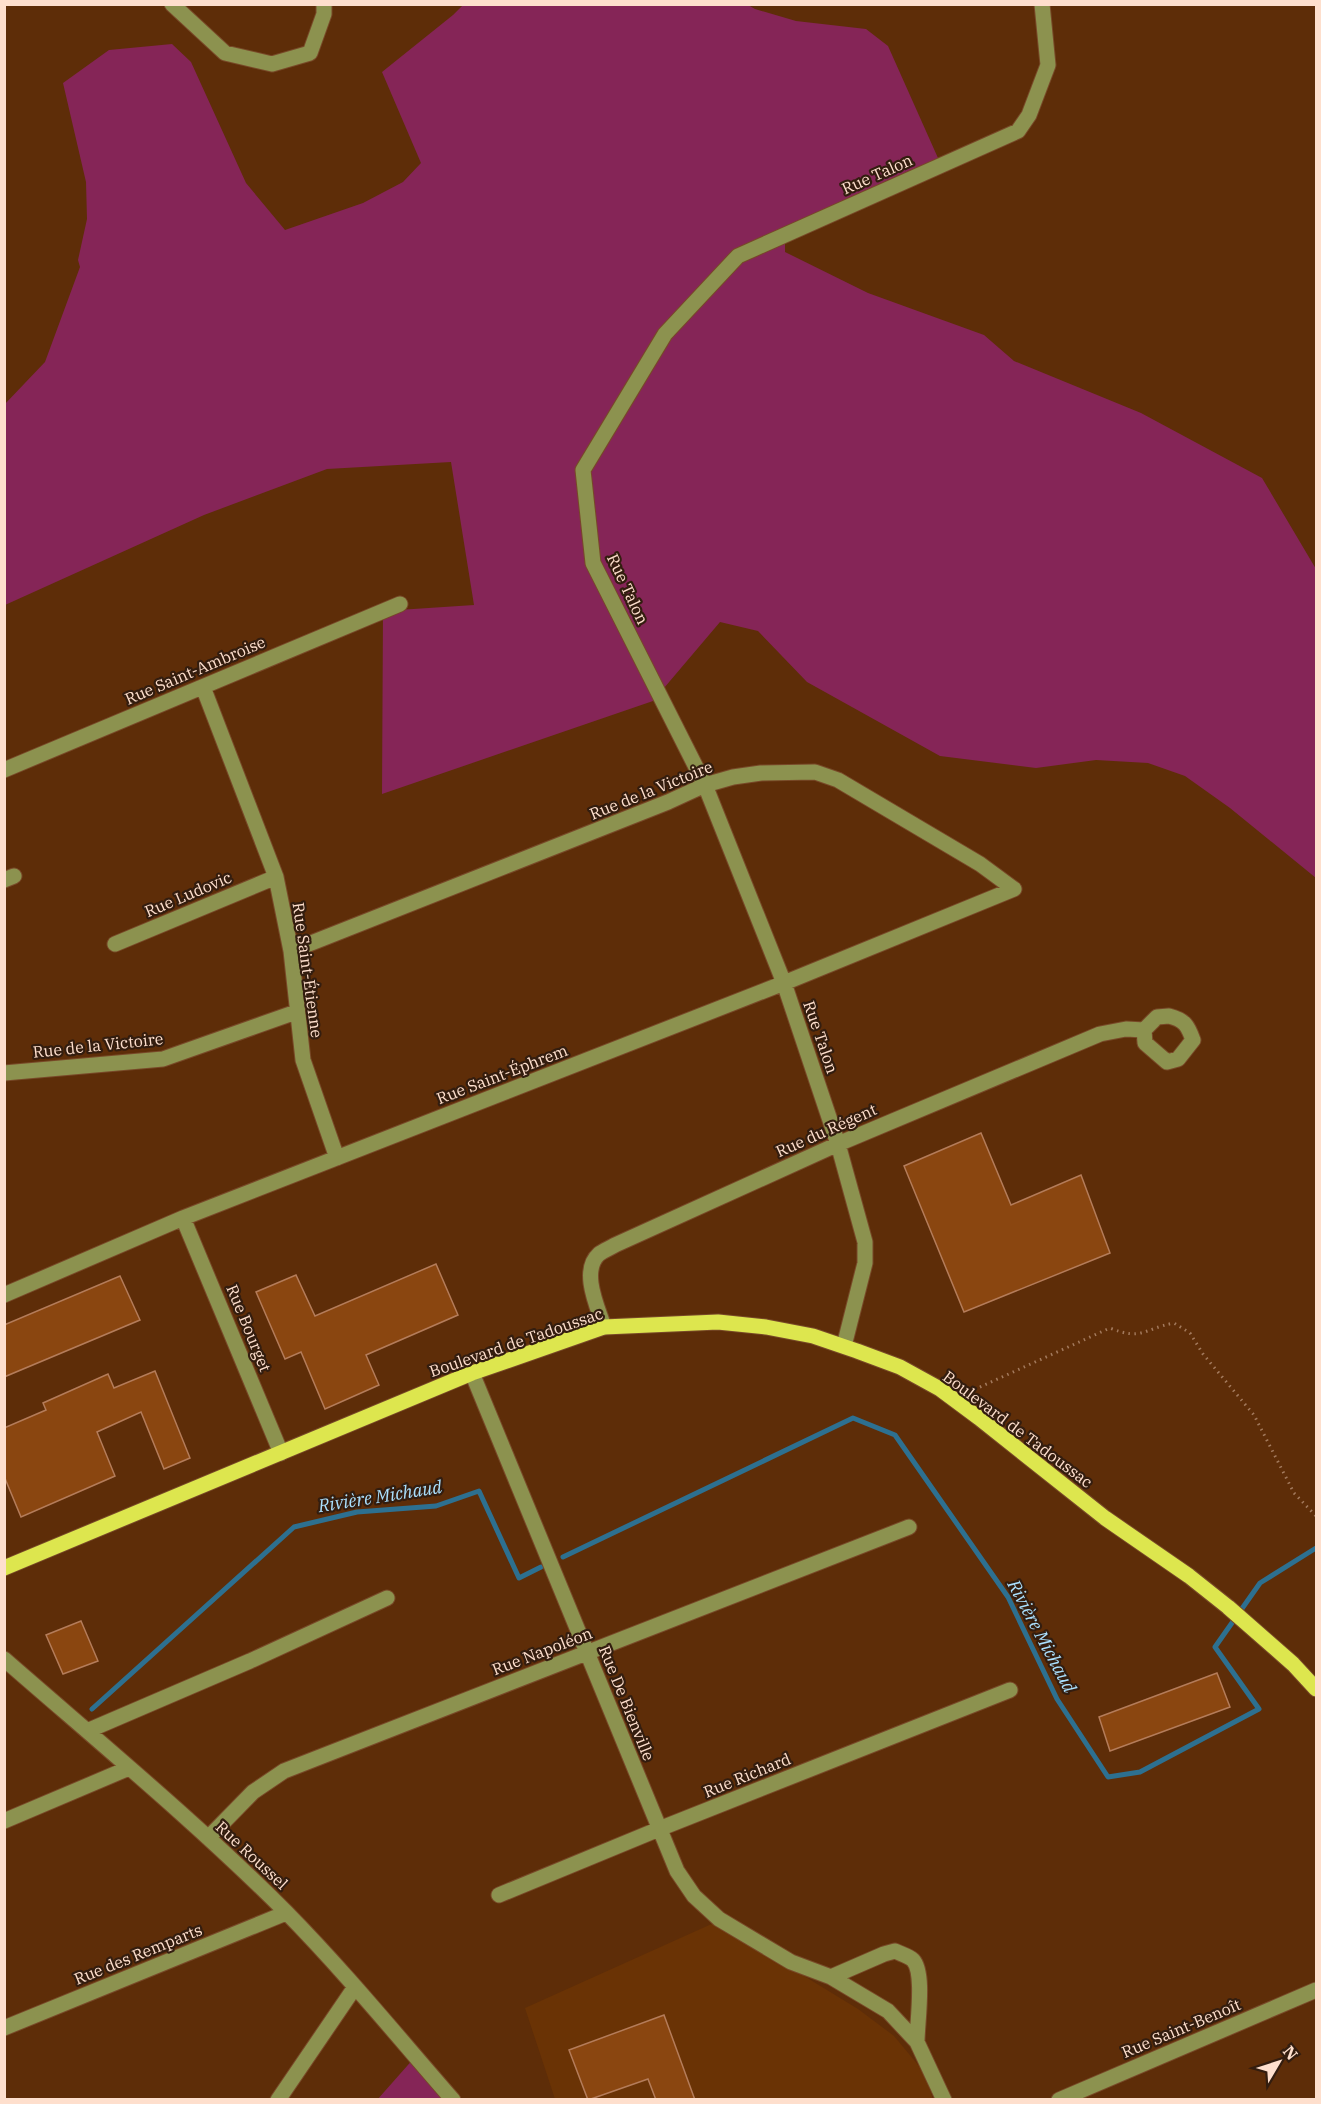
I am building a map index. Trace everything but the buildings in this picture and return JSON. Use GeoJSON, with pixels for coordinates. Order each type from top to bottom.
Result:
{"type":"FeatureCollection","features":[{"type":"Feature","properties":{"kind":"main road","name":"Boulevard de Tadoussac"},"geometry":{"type":"LineString","coordinates":[[4,1568],[472,1373],[604,1327],[718,1322],[766,1327],[813,1336],[844,1346],[900,1367],[953,1399],[1105,1518],[1212,1594],[1262,1636],[1317,1689]]}},
{"type":"Feature","properties":{"kind":"street"},"geometry":{"type":"LineString","coordinates":[[172,4],[225,53],[272,64],[310,53],[324,14],[324,4]]}},
{"type":"Feature","properties":{"kind":"street","name":"Rue Talon"},"geometry":{"type":"LineString","coordinates":[[844,1346],[866,1263],[866,1242],[838,1144],[783,983],[705,785],[593,563],[583,470],[665,334],[738,256],[1018,131],[1029,115],[1048,65],[1042,4]]}},
{"type":"Feature","properties":{"kind":"street","name":"Rue Saint-Ambroise"},"geometry":{"type":"LineString","coordinates":[[4,770],[400,604]]}},
{"type":"Feature","properties":{"kind":"street","name":"Rue Saint-Étienne"},"geometry":{"type":"LineString","coordinates":[[203,687],[276,877],[291,951],[303,1060],[337,1158]]}},
{"type":"Feature","properties":{"kind":"street","name":"Rue de la Victoire"},"geometry":{"type":"LineString","coordinates":[[291,951],[668,802],[705,785],[732,777],[761,773],[815,772],[838,780],[980,864],[1014,889]]}},
{"type":"Feature","properties":{"kind":"street","name":"Rue Ludovic"},"geometry":{"type":"LineString","coordinates":[[115,944],[276,877]]}},
{"type":"Feature","properties":{"kind":"street","name":"Rue Saint-Éphrem"},"geometry":{"type":"LineString","coordinates":[[4,1295],[183,1218],[783,983],[1014,889]]}},
{"type":"Feature","properties":{"kind":"street","name":"Rue de la Victoire"},"geometry":{"type":"LineString","coordinates":[[4,1072],[163,1059],[296,1012]]}},
{"type":"Feature","properties":{"kind":"street","name":"Rue du Régent"},"geometry":{"type":"LineString","coordinates":[[604,1327],[591,1282],[592,1263],[599,1255],[615,1245],[838,1144],[1100,1034],[1126,1029],[1144,1030]]}},
{"type":"Feature","properties":{"kind":"street","name":"Rue Bourget"},"geometry":{"type":"LineString","coordinates":[[183,1218],[281,1453]]}},
{"type":"Feature","properties":{"kind":"street","name":"Rue De Bienville"},"geometry":{"type":"LineString","coordinates":[[472,1373],[677,1871],[694,1896],[719,1919],[791,1962],[831,1977],[888,2011],[916,2042],[944,2100]]}},
{"type":"Feature","properties":{"kind":"street","name":"Rue Napoléon"},"geometry":{"type":"LineString","coordinates":[[208,1838],[253,1792],[284,1771],[909,1527]]}},
{"type":"Feature","properties":{"kind":"street"},"geometry":{"type":"LineString","coordinates":[[87,1731],[250,1661],[387,1598]]}},
{"type":"Feature","properties":{"kind":"street","name":"Rue Roussel"},"geometry":{"type":"LineString","coordinates":[[4,1659],[208,1838],[286,1913],[355,1987],[453,2100]]}},
{"type":"Feature","properties":{"kind":"street","name":"Rue Richard"},"geometry":{"type":"LineString","coordinates":[[499,1895],[1010,1690]]}},
{"type":"Feature","properties":{"kind":"street"},"geometry":{"type":"LineString","coordinates":[[4,1821],[129,1768]]}},
{"type":"Feature","properties":{"kind":"street","name":"Rue des Remparts"},"geometry":{"type":"LineString","coordinates":[[4,2028],[286,1913]]}},
{"type":"Feature","properties":{"kind":"street","name":"Rue De Bienville"},"geometry":{"type":"LineString","coordinates":[[831,1977],[895,1951],[913,1960],[919,1972],[920,1985],[916,2042]]}},
{"type":"Feature","properties":{"kind":"street"},"geometry":{"type":"LineString","coordinates":[[278,2100],[355,1987]]}},
{"type":"Feature","properties":{"kind":"street","name":"Rue Saint-Benoît"},"geometry":{"type":"LineString","coordinates":[[1059,2100],[1317,1990]]}},
{"type":"Feature","properties":{"kind":"path"},"geometry":{"type":"LineString","coordinates":[[953,1399],[1110,1328],[1128,1335],[1140,1334],[1158,1326],[1174,1323],[1190,1333],[1203,1354],[1254,1415],[1294,1493],[1317,1516]]}},
{"type":"Feature","properties":{"kind":"shaded area"},"geometry":{"type":"Polygon","coordinates":[[[463,5],[748,5],[796,21],[866,29],[888,46],[942,167],[801,228],[785,244],[785,252],[868,293],[984,335],[1014,361],[1141,413],[1262,478],[1316,569],[1316,878],[1230,808],[1185,776],[1148,763],[1096,760],[1036,768],[940,756],[807,682],[758,631],[720,622],[653,701],[382,794],[383,611],[474,605],[451,462],[327,469],[204,515],[5,605],[4,405],[45,362],[80,267],[78,260],[87,219],[86,182],[63,83],[109,50],[172,44],[191,62],[246,183],[285,230],[363,203],[403,182],[421,163],[382,72],[463,5]]]}},
{"type":"Feature","properties":{"kind":"shaded area"},"geometry":{"type":"Polygon","coordinates":[[[716,1922],[858,2009],[894,2036],[924,2072],[933,2099],[555,2099],[525,2008],[716,1922]]]}},
{"type":"Feature","properties":{"kind":"shaded area"},"geometry":{"type":"Polygon","coordinates":[[[415,2057],[445,2100],[377,2100],[415,2057]]]}},
{"type":"Feature","properties":{"kind":"waterway","name":"Rivière Michaud"},"geometry":{"type":"LineString","coordinates":[[563,1557],[853,1418],[895,1435],[1008,1597],[1057,1699],[1108,1777],[1140,1772],[1259,1709],[1215,1647],[1260,1583],[1316,1548]]}},
{"type":"Feature","properties":{"kind":"waterway","name":"Rivière Michaud"},"geometry":{"type":"LineString","coordinates":[[92,1709],[294,1527],[357,1512],[436,1506],[479,1491],[519,1578],[541,1567]]}}]}
